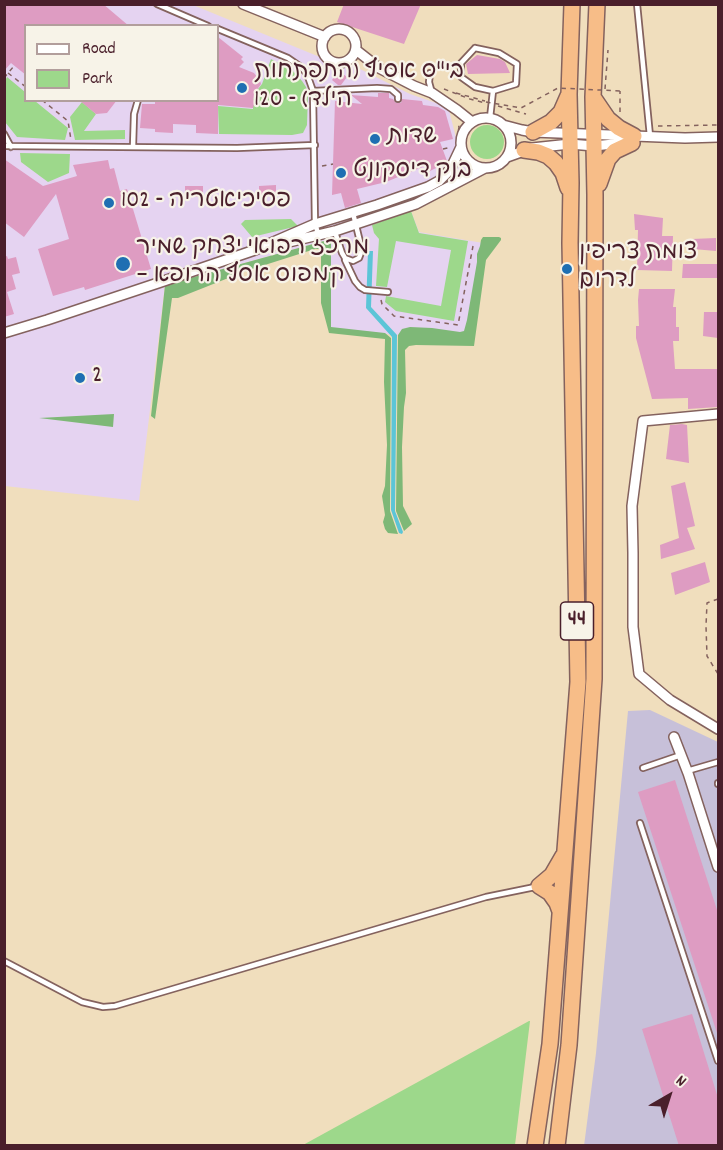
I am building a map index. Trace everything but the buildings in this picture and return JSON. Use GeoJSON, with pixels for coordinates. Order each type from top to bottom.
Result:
{"type":"FeatureCollection","features":[{"type":"Feature","properties":{"kind":"highway","name":"44"},"geometry":{"type":"LineString","coordinates":[[535,1146],[550,1044],[578,682],[570,243],[569,94],[572,4]]}},
{"type":"Feature","properties":{"kind":"highway","name":"44"},"geometry":{"type":"LineString","coordinates":[[557,1146],[569,1045],[594,679],[594,140],[601,94],[597,4]]}},
{"type":"Feature","properties":{"kind":"highway"},"geometry":{"type":"LineString","coordinates":[[533,132],[551,122],[561,112],[569,94]]}},
{"type":"Feature","properties":{"kind":"highway"},"geometry":{"type":"LineString","coordinates":[[595,195],[608,159],[615,151],[633,139],[608,119],[601,94]]}},
{"type":"Feature","properties":{"kind":"highway"},"geometry":{"type":"LineString","coordinates":[[524,150],[548,156],[556,163],[563,173],[571,196]]}},
{"type":"Feature","properties":{"kind":"highway"},"geometry":{"type":"LineString","coordinates":[[560,912],[550,893],[539,886],[552,875],[562,859],[566,844]]}},
{"type":"Feature","properties":{"kind":"street"},"geometry":{"type":"LineString","coordinates":[[243,4],[325,37]]}},
{"type":"Feature","properties":{"kind":"street"},"geometry":{"type":"LineString","coordinates":[[331,31],[347,31],[354,38],[356,50],[346,62],[335,63],[326,56],[322,45],[325,37],[331,31]]}},
{"type":"Feature","properties":{"kind":"street"},"geometry":{"type":"LineString","coordinates":[[356,50],[378,68],[432,93],[472,122]]}},
{"type":"Feature","properties":{"kind":"street"},"geometry":{"type":"LineString","coordinates":[[4,333],[255,250],[315,224],[428,187],[439,181],[451,168],[461,147],[462,135],[472,122],[478,119],[497,120],[507,130],[511,147],[507,157]]}},
{"type":"Feature","properties":{"kind":"street"},"geometry":{"type":"LineString","coordinates":[[503,125],[570,139],[718,137]]}},
{"type":"Feature","properties":{"kind":"street"},"geometry":{"type":"LineString","coordinates":[[255,250],[357,225],[416,204],[524,150],[570,139]]}},
{"type":"Feature","properties":{"kind":"street"},"geometry":{"type":"LineString","coordinates":[[461,147],[469,162],[485,168]]}},
{"type":"Feature","properties":{"kind":"street"},"geometry":{"type":"LineString","coordinates":[[718,414],[643,421],[632,506],[633,627],[639,674],[670,700],[718,729]]}},
{"type":"Feature","properties":{"kind":"street"},"geometry":{"type":"LineString","coordinates":[[674,737],[718,867]]}},
{"type":"Feature","properties":{"kind":"lane"},"geometry":{"type":"LineString","coordinates":[[157,4],[196,23]]}},
{"type":"Feature","properties":{"kind":"lane"},"geometry":{"type":"LineString","coordinates":[[637,4],[650,139]]}},
{"type":"Feature","properties":{"kind":"lane"},"geometry":{"type":"LineString","coordinates":[[219,29],[273,51],[297,64],[307,74],[313,91],[315,224],[319,236]]}},
{"type":"Feature","properties":{"kind":"lane"},"geometry":{"type":"LineString","coordinates":[[475,48],[499,52],[517,64],[516,84],[493,91],[475,87],[461,77],[461,63],[475,48]]}},
{"type":"Feature","properties":{"kind":"lane"},"geometry":{"type":"LineString","coordinates":[[430,74],[429,82],[432,93]]}},
{"type":"Feature","properties":{"kind":"lane"},"geometry":{"type":"LineString","coordinates":[[313,91],[391,89],[398,95],[398,99]]}},
{"type":"Feature","properties":{"kind":"lane"},"geometry":{"type":"LineString","coordinates":[[490,118],[493,91]]}},
{"type":"Feature","properties":{"kind":"lane"},"geometry":{"type":"LineString","coordinates":[[133,147],[134,114],[137,102]]}},
{"type":"Feature","properties":{"kind":"lane"},"geometry":{"type":"LineString","coordinates":[[4,134],[8,146],[237,148],[315,145]]}},
{"type":"Feature","properties":{"kind":"lane"},"geometry":{"type":"LineString","coordinates":[[344,256],[353,261],[361,254],[353,213]]}},
{"type":"Feature","properties":{"kind":"lane"},"geometry":{"type":"LineString","coordinates":[[335,231],[357,285],[365,290],[388,292]]}},
{"type":"Feature","properties":{"kind":"lane"},"geometry":{"type":"LineString","coordinates":[[643,768],[681,755]]}},
{"type":"Feature","properties":{"kind":"lane"},"geometry":{"type":"LineString","coordinates":[[687,771],[718,762]]}},
{"type":"Feature","properties":{"kind":"lane"},"geometry":{"type":"LineString","coordinates":[[640,823],[718,1061]]}},
{"type":"Feature","properties":{"kind":"lane"},"geometry":{"type":"LineString","coordinates":[[4,961],[82,1002],[104,1007],[115,1006],[486,897],[539,886]]}},
{"type":"Feature","properties":{"kind":"path"},"geometry":{"type":"LineString","coordinates":[[601,94],[607,50]]}},
{"type":"Feature","properties":{"kind":"path"},"geometry":{"type":"LineString","coordinates":[[4,78],[14,66]]}},
{"type":"Feature","properties":{"kind":"path"},"geometry":{"type":"LineString","coordinates":[[8,74],[24,86]]}},
{"type":"Feature","properties":{"kind":"path"},"geometry":{"type":"LineString","coordinates":[[456,93],[486,102],[521,108],[558,88],[601,94],[620,91],[620,119]]}},
{"type":"Feature","properties":{"kind":"path"},"geometry":{"type":"LineString","coordinates":[[465,95],[466,90]]}},
{"type":"Feature","properties":{"kind":"path"},"geometry":{"type":"LineString","coordinates":[[44,102],[68,121],[73,147]]}},
{"type":"Feature","properties":{"kind":"path"},"geometry":{"type":"LineString","coordinates":[[649,126],[718,125]]}},
{"type":"Feature","properties":{"kind":"path"},"geometry":{"type":"LineString","coordinates":[[315,166],[333,164]]}},
{"type":"Feature","properties":{"kind":"path"},"geometry":{"type":"LineString","coordinates":[[377,291],[382,304],[394,316],[458,325],[473,246]]}},
{"type":"Feature","properties":{"kind":"path"},"geometry":{"type":"LineString","coordinates":[[718,599],[707,603],[706,626],[707,656],[718,674]]}},
{"type":"Feature","properties":{"kind":"shaded area","name":"מרכז רפואי יצחק שמיר – קמפוס אסף הרופא"},"geometry":{"type":"Polygon","coordinates":[[[5,5],[193,5],[332,62],[352,65],[410,94],[449,110],[456,138],[473,177],[411,211],[419,232],[483,243],[473,343],[331,328],[331,239],[165,285],[139,501],[5,486],[5,5]]]}},
{"type":"Feature","properties":{"kind":"shaded area"},"geometry":{"type":"Polygon","coordinates":[[[650,710],[718,742],[718,1145],[584,1146],[596,1053],[628,711],[650,710]]]}},
{"type":"Feature","properties":{"kind":"green space"},"geometry":{"type":"Polygon","coordinates":[[[271,59],[293,71],[306,87],[308,94],[307,125],[303,133],[292,135],[219,134],[218,106],[253,109],[254,94],[262,84],[271,59]]]}},
{"type":"Feature","properties":{"kind":"green space"},"geometry":{"type":"Polygon","coordinates":[[[7,77],[24,91],[24,102],[36,102],[68,128],[65,140],[17,137],[5,122],[5,81],[7,77]]]}},
{"type":"Feature","properties":{"kind":"green space"},"geometry":{"type":"Polygon","coordinates":[[[82,102],[96,114],[84,131],[125,130],[125,139],[75,140],[70,117],[82,102]]]}},
{"type":"Feature","properties":{"kind":"green space"},"geometry":{"type":"Polygon","coordinates":[[[487,125],[499,130],[504,142],[499,154],[487,159],[475,154],[470,142],[475,130],[487,125]]]}},
{"type":"Feature","properties":{"kind":"green space"},"geometry":{"type":"Polygon","coordinates":[[[20,153],[70,154],[69,173],[48,182],[21,162],[20,153]]]}},
{"type":"Feature","properties":{"kind":"green space"},"geometry":{"type":"Polygon","coordinates":[[[411,211],[419,233],[468,241],[454,321],[396,311],[385,302],[386,296],[441,306],[451,250],[396,241],[387,287],[376,286],[379,239],[372,225],[411,211]]]}},
{"type":"Feature","properties":{"kind":"green space"},"geometry":{"type":"Polygon","coordinates":[[[291,219],[298,226],[252,237],[241,224],[245,220],[291,219]]]}},
{"type":"Feature","properties":{"kind":"green space"},"geometry":{"type":"Polygon","coordinates":[[[483,237],[499,237],[501,240],[486,260],[474,346],[416,345],[409,346],[405,350],[403,506],[412,524],[404,531],[396,511],[398,335],[402,329],[410,327],[464,331],[477,254],[483,237]]]}},
{"type":"Feature","properties":{"kind":"green space"},"geometry":{"type":"Polygon","coordinates":[[[331,239],[331,327],[385,333],[391,338],[390,511],[398,534],[388,533],[383,522],[385,515],[382,496],[385,486],[387,445],[384,382],[385,339],[329,333],[321,303],[321,249],[246,271],[178,298],[172,298],[155,419],[151,416],[165,285],[331,239]]]}},
{"type":"Feature","properties":{"kind":"green space"},"geometry":{"type":"Polygon","coordinates":[[[114,414],[113,427],[39,418],[114,414]]]}},
{"type":"Feature","properties":{"kind":"green space"},"geometry":{"type":"Polygon","coordinates":[[[529,1021],[515,1145],[303,1145],[529,1021]]]}},
{"type":"Feature","properties":{"kind":"water"},"geometry":{"type":"Polygon","coordinates":[[[368,251],[373,251],[371,307],[397,335],[395,511],[402,534],[399,533],[391,510],[392,337],[366,308],[368,251]]]}},
{"type":"Feature","properties":{"kind":"place","name":"בי\"ס אסיף (התפתחות הילד) - 120"},"geometry":{"type":"Point","coordinates":[242,88]}},
{"type":"Feature","properties":{"kind":"place","name":"שדות"},"geometry":{"type":"Point","coordinates":[375,139]}},
{"type":"Feature","properties":{"kind":"place","name":"בנק דיסקונט"},"geometry":{"type":"Point","coordinates":[341,173]}},
{"type":"Feature","properties":{"kind":"place","name":"102 - פסיכיאטריה"},"geometry":{"type":"Point","coordinates":[109,203]}},
{"type":"Feature","properties":{"kind":"place","name":"מרכז רפואי יצחק שמיר – קמפוס אסף הרופא"},"geometry":{"type":"Point","coordinates":[123,264]}},
{"type":"Feature","properties":{"kind":"place","name":"צומת צריפין לדרום"},"geometry":{"type":"Point","coordinates":[567,269]}},
{"type":"Feature","properties":{"kind":"place","name":"2"},"geometry":{"type":"Point","coordinates":[80,378]}}]}
